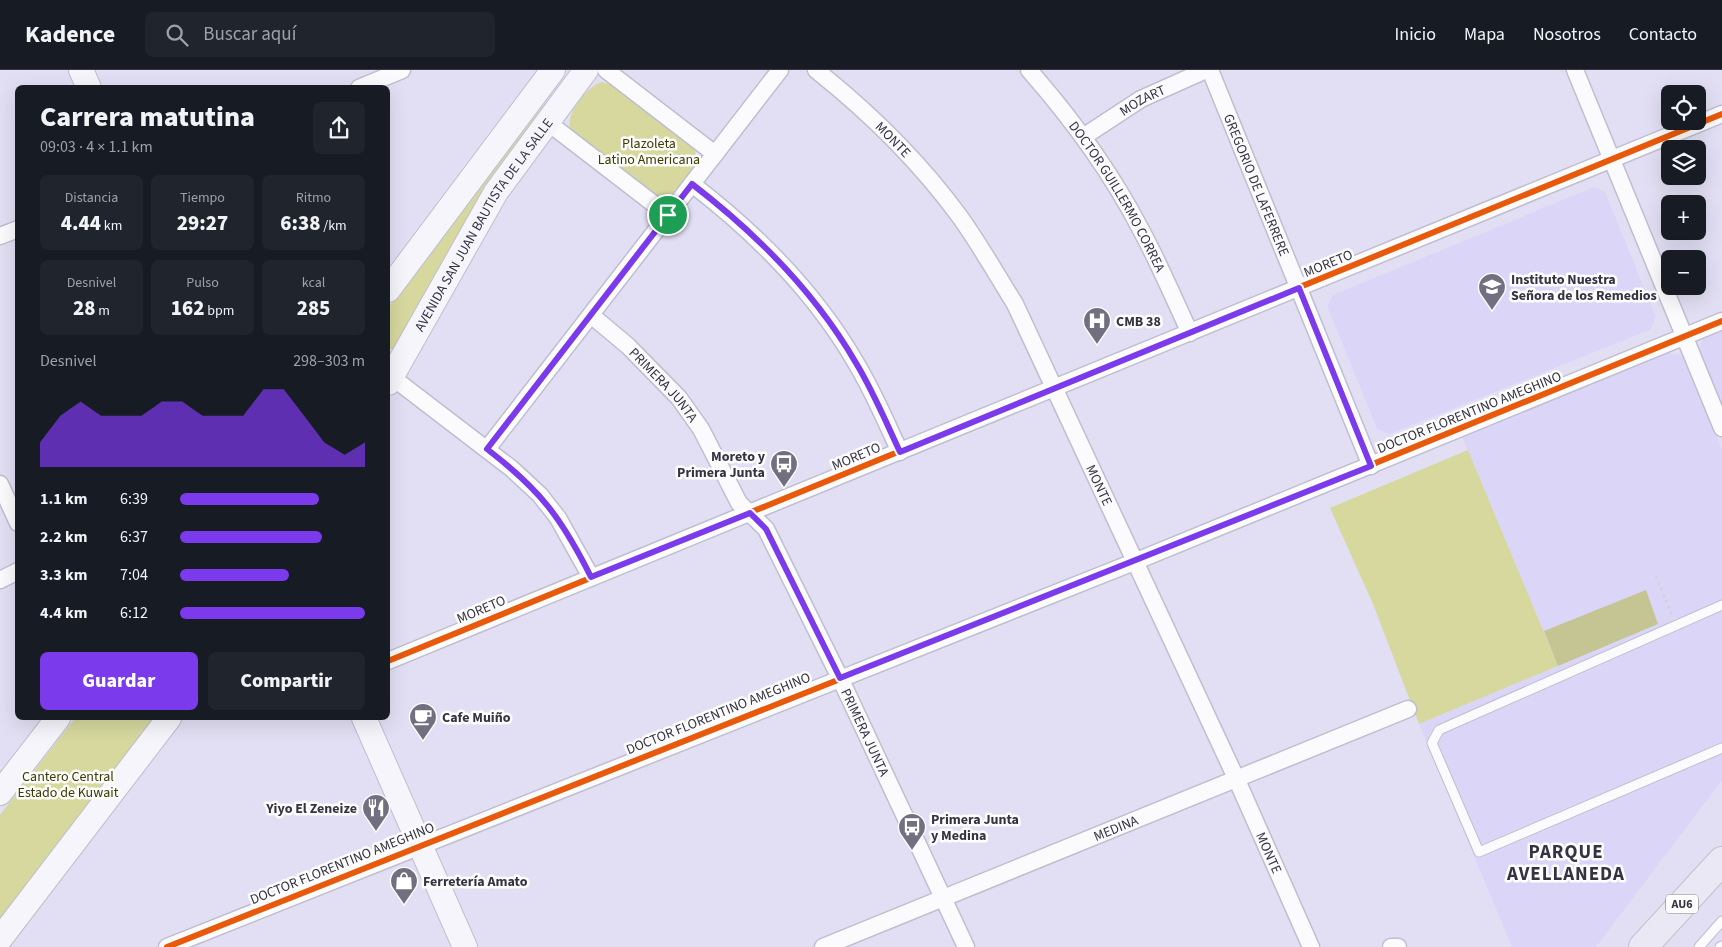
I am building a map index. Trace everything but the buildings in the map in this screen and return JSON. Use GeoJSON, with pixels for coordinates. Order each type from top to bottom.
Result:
{"type":"FeatureCollection","features":[{"type":"Feature","properties":{"kind":"highway","name":"AU6"},"geometry":{"type":"LineString","coordinates":[[1642,947],[1722,861]]}},
{"type":"Feature","properties":{"kind":"street"},"geometry":{"type":"LineString","coordinates":[[81,70],[88,85]]}},
{"type":"Feature","properties":{"kind":"street"},"geometry":{"type":"LineString","coordinates":[[366,85],[402,70]]}},
{"type":"Feature","properties":{"kind":"street","name":"AVENIDA SAN JUAN BAUTISTA DE LA SALLE"},"geometry":{"type":"LineString","coordinates":[[390,376],[470,234],[496,192],[546,121],[586,70]]}},
{"type":"Feature","properties":{"kind":"street"},"geometry":{"type":"LineString","coordinates":[[606,70],[715,154]]}},
{"type":"Feature","properties":{"kind":"street"},"geometry":{"type":"LineString","coordinates":[[487,449],[780,70]]}},
{"type":"Feature","properties":{"kind":"street","name":"MONTE"},"geometry":{"type":"LineString","coordinates":[[816,70],[878,123],[924,172],[959,216],[1015,304],[1236,778],[1311,947]]}},
{"type":"Feature","properties":{"kind":"street","name":"DOCTOR GUILLERMO CORREA"},"geometry":{"type":"LineString","coordinates":[[1029,70],[1083,137],[1140,229],[1190,333]]}},
{"type":"Feature","properties":{"kind":"street","name":"MOZART"},"geometry":{"type":"LineString","coordinates":[[1083,137],[1141,99],[1206,70]]}},
{"type":"Feature","properties":{"kind":"street","name":"GREGORIO DE LAFERRERE"},"geometry":{"type":"LineString","coordinates":[[1210,70],[1371,466]]}},
{"type":"Feature","properties":{"kind":"street"},"geometry":{"type":"LineString","coordinates":[[1575,70],[1721,425]]}},
{"type":"Feature","properties":{"kind":"street"},"geometry":{"type":"LineString","coordinates":[[547,73],[567,94]]}},
{"type":"Feature","properties":{"kind":"street","name":"AVENIDA SAN JUAN BAUTISTA DE LA SALLE"},"geometry":{"type":"LineString","coordinates":[[390,287],[547,73]]}},
{"type":"Feature","properties":{"kind":"street","name":"MORETO"},"geometry":{"type":"LineString","coordinates":[[390,660],[1722,114]]}},
{"type":"Feature","properties":{"kind":"street"},"geometry":{"type":"LineString","coordinates":[[546,121],[668,215]]}},
{"type":"Feature","properties":{"kind":"street"},"geometry":{"type":"LineString","coordinates":[[692,184],[727,211],[766,247],[817,305],[863,375],[900,452]]}},
{"type":"Feature","properties":{"kind":"street"},"geometry":{"type":"LineString","coordinates":[[0,236],[15,229]]}},
{"type":"Feature","properties":{"kind":"street","name":"PRIMERA JUNTA"},"geometry":{"type":"LineString","coordinates":[[591,315],[635,352],[678,398],[701,429],[739,503],[766,529],[840,678],[966,947]]}},
{"type":"Feature","properties":{"kind":"street","name":"DOCTOR FLORENTINO AMEGHINO"},"geometry":{"type":"LineString","coordinates":[[167,947],[1134,562],[1722,321]]}},
{"type":"Feature","properties":{"kind":"street"},"geometry":{"type":"LineString","coordinates":[[390,379],[512,469],[550,507],[576,546],[591,577]]}},
{"type":"Feature","properties":{"kind":"street"},"geometry":{"type":"LineString","coordinates":[[0,484],[15,516]]}},
{"type":"Feature","properties":{"kind":"street"},"geometry":{"type":"LineString","coordinates":[[0,580],[15,572]]}},
{"type":"Feature","properties":{"kind":"street","name":"MEDINA"},"geometry":{"type":"LineString","coordinates":[[823,947],[1408,709]]}},
{"type":"Feature","properties":{"kind":"street"},"geometry":{"type":"LineString","coordinates":[[0,793],[56,720]]}},
{"type":"Feature","properties":{"kind":"street"},"geometry":{"type":"LineString","coordinates":[[0,939],[167,720]]}},
{"type":"Feature","properties":{"kind":"street"},"geometry":{"type":"LineString","coordinates":[[365,720],[465,947]]}},
{"type":"Feature","properties":{"kind":"street"},"geometry":{"type":"LineString","coordinates":[[1391,947],[1398,947]]}},
{"type":"Feature","properties":{"kind":"lane"},"geometry":{"type":"LineString","coordinates":[[1722,605],[1439,730],[1432,743],[1479,852],[1722,748]]}},
{"type":"Feature","properties":{"kind":"lane"},"geometry":{"type":"LineString","coordinates":[[1699,947],[1722,921]]}},
{"type":"Feature","properties":{"kind":"path"},"geometry":{"type":"LineString","coordinates":[[1656,576],[1675,625]]}},
{"type":"Feature","properties":{"kind":"shaded area","name":"Instituto Nuestra Señora de los Remedios"},"geometry":{"type":"Polygon","coordinates":[[[1594,187],[1605,192],[1656,317],[1650,330],[1389,434],[1377,429],[1327,306],[1333,295],[1594,187]]]}},
{"type":"Feature","properties":{"kind":"shaded area"},"geometry":{"type":"Polygon","coordinates":[[[1722,330],[1722,406],[1699,349],[1703,339],[1722,330]]]}},
{"type":"Feature","properties":{"kind":"shaded area"},"geometry":{"type":"Polygon","coordinates":[[[1668,353],[1680,354],[1686,360],[1722,449],[1722,780],[1596,947],[1512,947],[1419,724],[1558,666],[1462,437],[1668,353]]]}},
{"type":"Feature","properties":{"kind":"green space","name":"Plazoleta Latino Americana"},"geometry":{"type":"Polygon","coordinates":[[[601,82],[613,85],[694,148],[696,155],[695,164],[691,173],[679,188],[671,194],[655,196],[571,130],[570,124],[573,110],[589,90],[601,82]]]}},
{"type":"Feature","properties":{"kind":"green space"},"geometry":{"type":"Polygon","coordinates":[[[545,103],[548,103],[395,348],[390,349],[390,305],[545,103]]]}},
{"type":"Feature","properties":{"kind":"green space"},"geometry":{"type":"Polygon","coordinates":[[[1468,450],[1558,666],[1419,724],[1373,604],[1330,508],[1468,450]]]}},
{"type":"Feature","properties":{"kind":"green space"},"geometry":{"type":"Polygon","coordinates":[[[1646,590],[1658,624],[1558,666],[1544,631],[1646,590]]]}},
{"type":"Feature","properties":{"kind":"green space","name":"Cantero Central Estado de Kuwait"},"geometry":{"type":"Polygon","coordinates":[[[73,720],[153,720],[0,920],[0,815],[73,720]]]}},
{"type":"Feature","properties":{"kind":"cycle path"},"geometry":{"type":"LineString","coordinates":[[390,660],[1722,114]]}},
{"type":"Feature","properties":{"kind":"cycle path"},"geometry":{"type":"LineString","coordinates":[[167,947],[1134,562],[1722,321]]}},
{"type":"Feature","properties":{"kind":"place","name":"Instituto Nuestra Señora de los Remedios"},"geometry":{"type":"Point","coordinates":[1492,311]}},
{"type":"Feature","properties":{"kind":"place","name":"CMB 38"},"geometry":{"type":"Point","coordinates":[1097,345]}},
{"type":"Feature","properties":{"kind":"place","name":"Moreto y Primera Junta"},"geometry":{"type":"Point","coordinates":[784,488]}},
{"type":"Feature","properties":{"kind":"place","name":"Cafe Muiño"},"geometry":{"type":"Point","coordinates":[423,741]}},
{"type":"Feature","properties":{"kind":"place","name":"Yiyo El Zeneize"},"geometry":{"type":"Point","coordinates":[376,832]}},
{"type":"Feature","properties":{"kind":"place","name":"Primera Junta y Medina"},"geometry":{"type":"Point","coordinates":[912,851]}},
{"type":"Feature","properties":{"kind":"place","name":"Ferretería Amato"},"geometry":{"type":"Point","coordinates":[404,905]}},
{"type":"Feature","properties":{"kind":"district","name":"PARQUE AVELLANEDA"},"geometry":{"type":"Point","coordinates":[1566,862]}},
{"type":"Feature","properties":{"kind":"route"},"geometry":{"type":"LineString","coordinates":[[692,184],[727,211],[766,247],[817,305],[855,360],[900,452],[1299,288],[1371,466],[840,678],[766,529],[750,513],[591,577],[576,546],[540,494],[487,449],[668,215],[692,184]]}}]}
